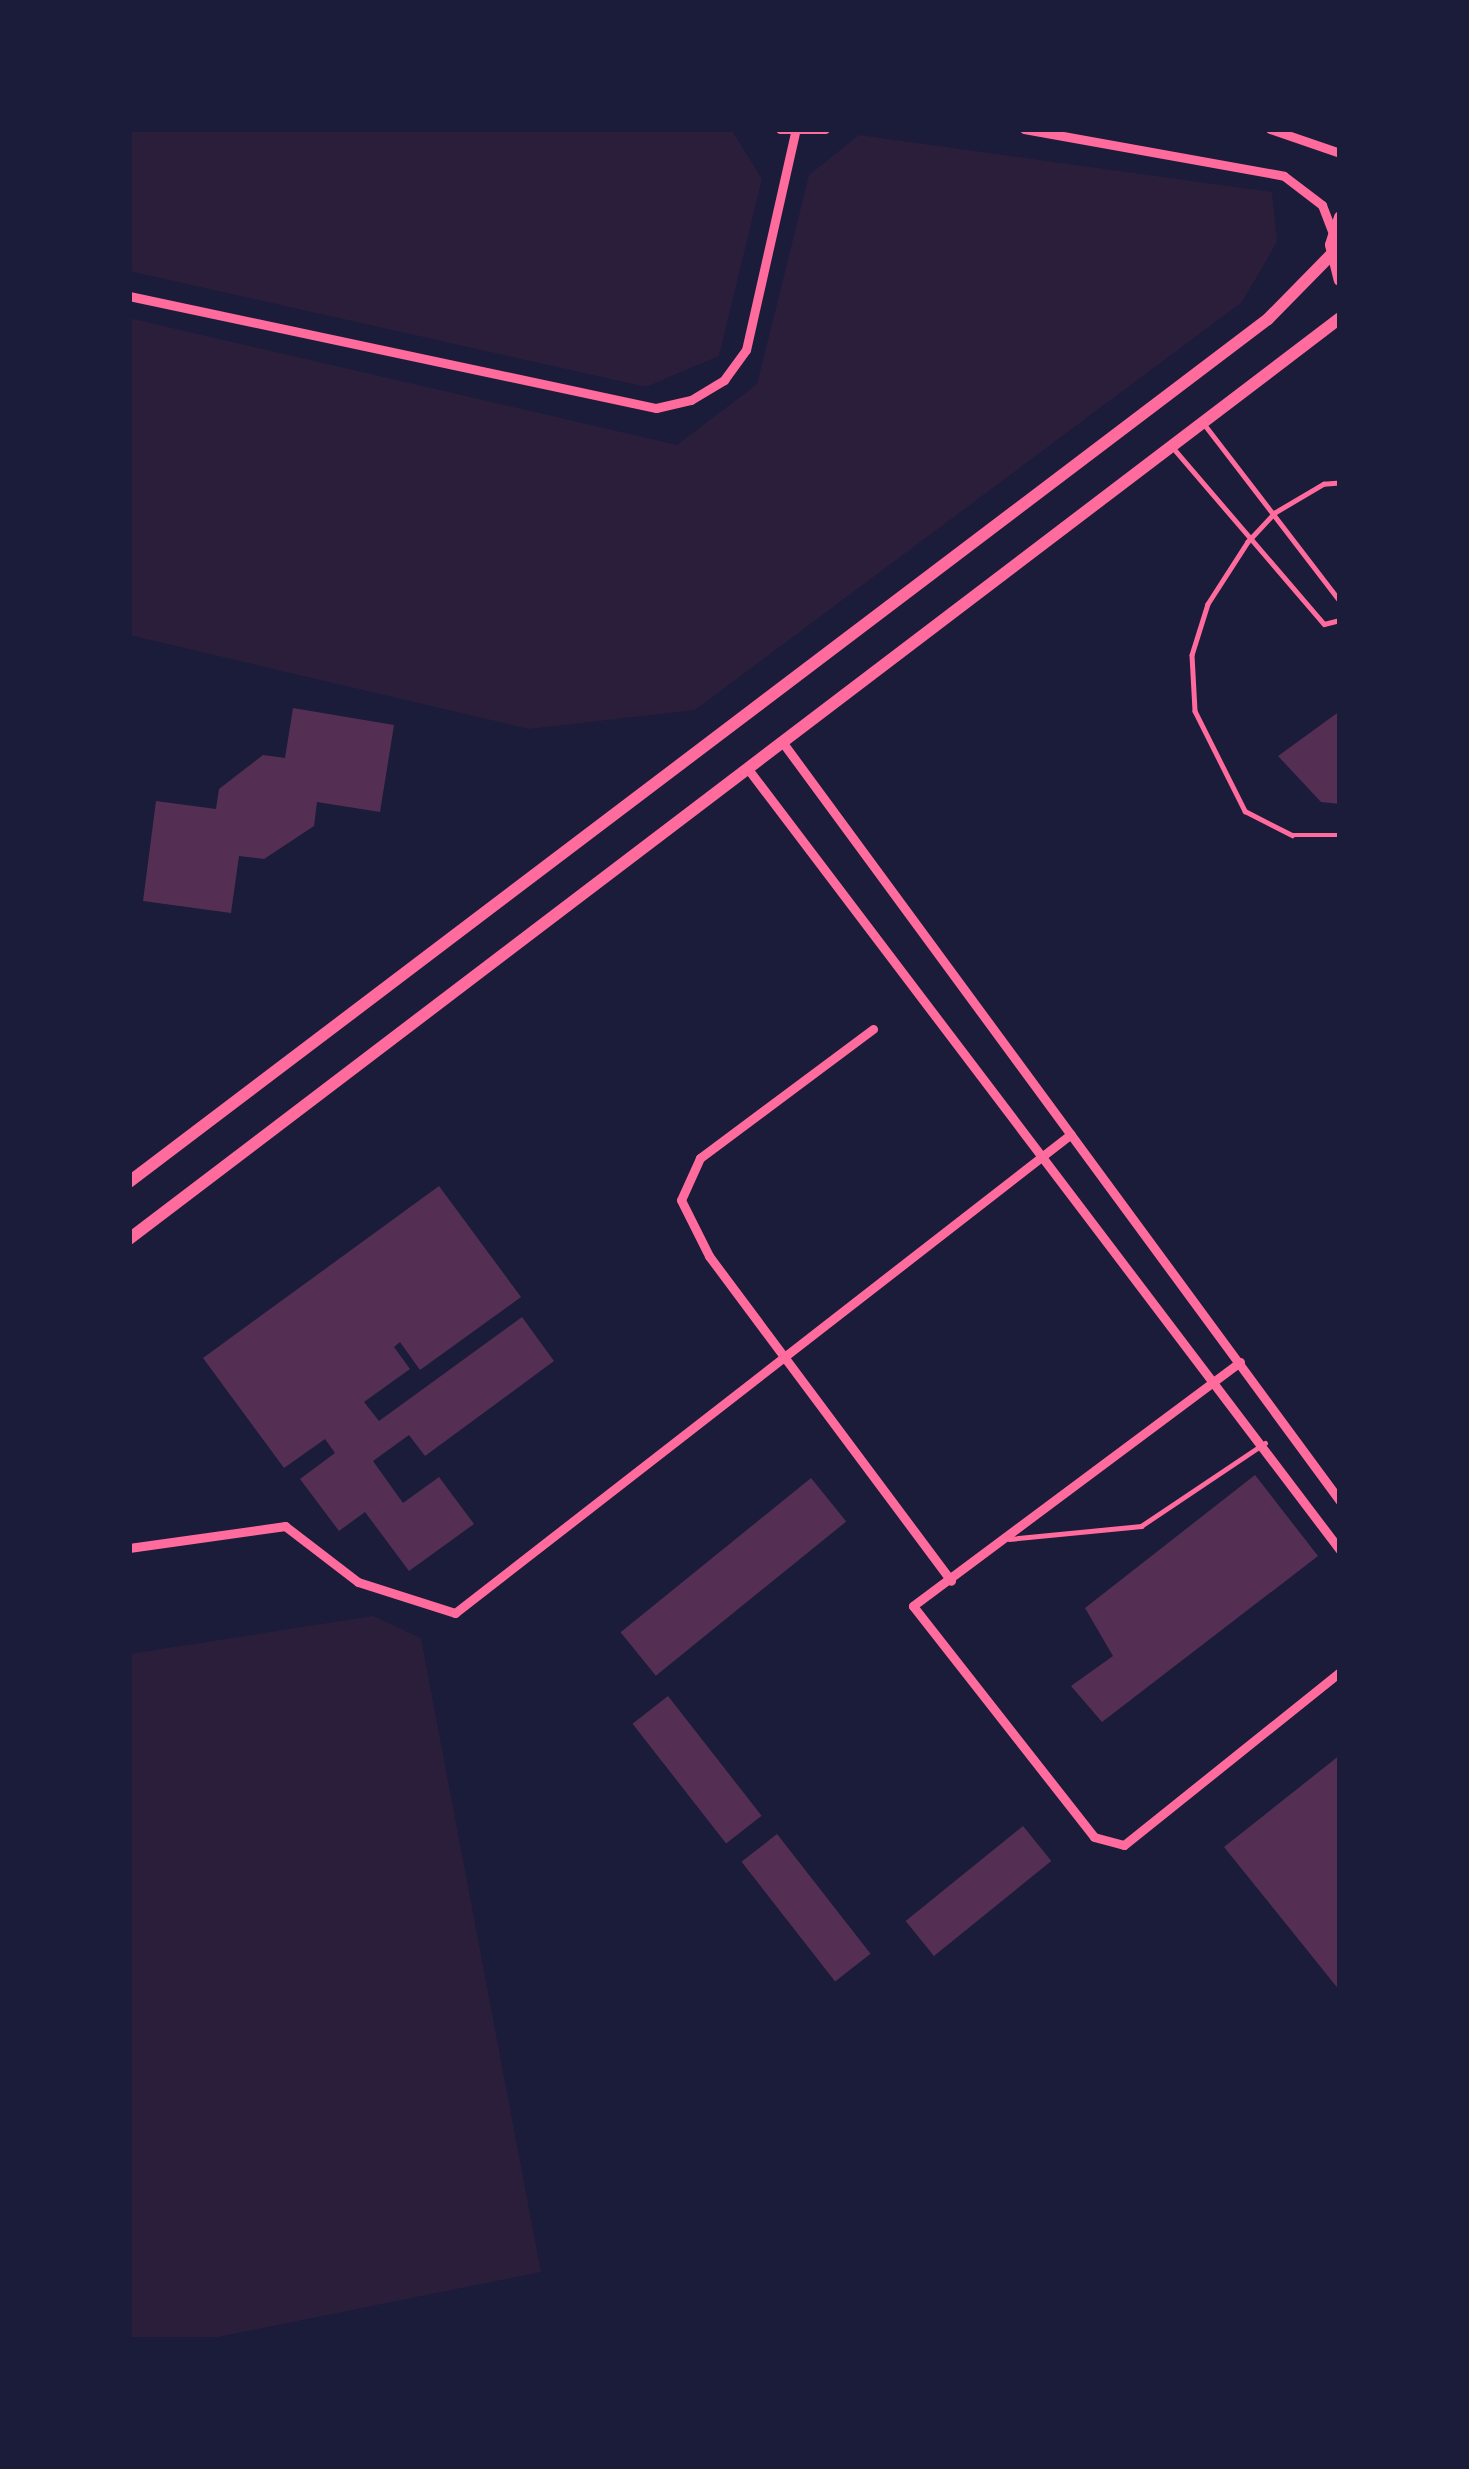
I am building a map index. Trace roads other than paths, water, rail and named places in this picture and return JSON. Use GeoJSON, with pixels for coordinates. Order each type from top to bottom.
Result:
{"type":"FeatureCollection","features":[{"type":"Feature","properties":{"kind":"main road"},"geometry":{"type":"LineString","coordinates":[[1340,217],[1331,255],[1340,280]]}},
{"type":"Feature","properties":{"kind":"main road"},"geometry":{"type":"LineString","coordinates":[[129,1182],[1268,319],[1331,255]]}},
{"type":"Feature","properties":{"kind":"main road"},"geometry":{"type":"LineString","coordinates":[[129,1239],[1340,318]]}},
{"type":"Feature","properties":{"kind":"street"},"geometry":{"type":"LineString","coordinates":[[780,129],[795,133],[825,129]]}},
{"type":"Feature","properties":{"kind":"street"},"geometry":{"type":"LineString","coordinates":[[1024,129],[1284,176],[1322,206],[1333,234]]}},
{"type":"Feature","properties":{"kind":"street"},"geometry":{"type":"LineString","coordinates":[[1270,129],[1340,153]]}},
{"type":"Feature","properties":{"kind":"street"},"geometry":{"type":"LineString","coordinates":[[129,296],[656,407],[691,400],[724,380],[746,350],[795,133]]}},
{"type":"Feature","properties":{"kind":"street"},"geometry":{"type":"LineString","coordinates":[[783,743],[1340,1501]]}},
{"type":"Feature","properties":{"kind":"street"},"geometry":{"type":"LineString","coordinates":[[748,769],[1210,1386],[1265,1443],[1340,1550]]}},
{"type":"Feature","properties":{"kind":"street"},"geometry":{"type":"LineString","coordinates":[[873,1029],[700,1158],[686,1178],[687,1224],[951,1580]]}},
{"type":"Feature","properties":{"kind":"street"},"geometry":{"type":"LineString","coordinates":[[129,1548],[285,1526],[358,1582],[455,1612],[788,1359],[1071,1134]]}},
{"type":"Feature","properties":{"kind":"street"},"geometry":{"type":"LineString","coordinates":[[1240,1362],[914,1606],[1094,1837],[1124,1845],[1340,1672]]}},
{"type":"Feature","properties":{"kind":"lane"},"geometry":{"type":"LineString","coordinates":[[1203,422],[1340,601]]}},
{"type":"Feature","properties":{"kind":"lane"},"geometry":{"type":"LineString","coordinates":[[1172,446],[1324,624],[1340,620]]}},
{"type":"Feature","properties":{"kind":"lane"},"geometry":{"type":"LineString","coordinates":[[1340,483],[1324,484],[1275,513],[1251,539],[1208,604],[1192,656],[1195,711],[1245,811],[1292,836],[1340,835]]}},
{"type":"Feature","properties":{"kind":"lane"},"geometry":{"type":"LineString","coordinates":[[1008,1540],[1141,1526],[1265,1443]]}}]}
